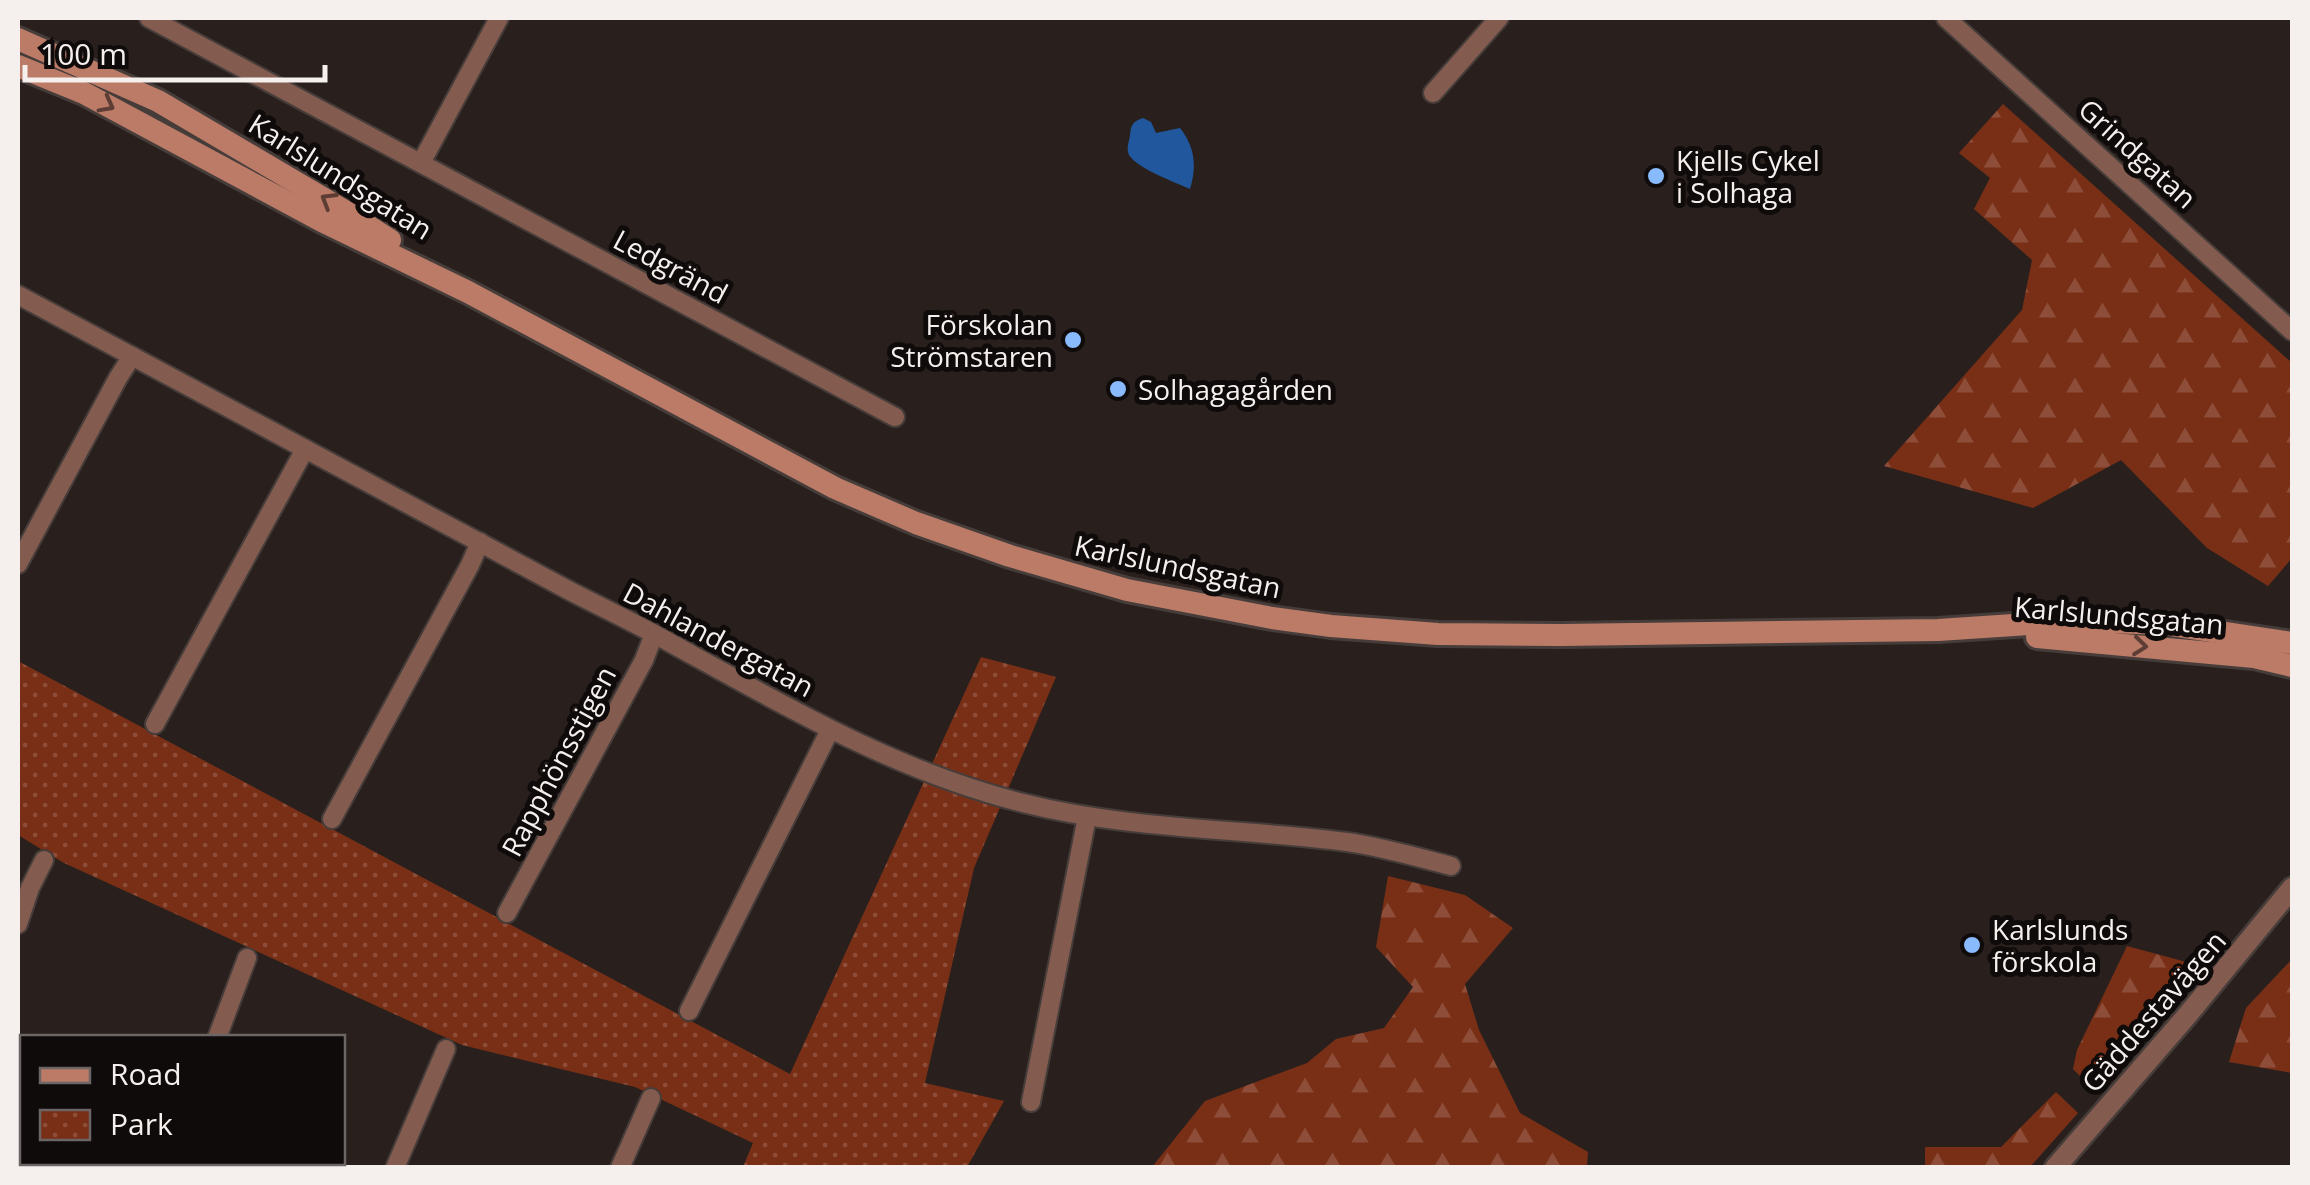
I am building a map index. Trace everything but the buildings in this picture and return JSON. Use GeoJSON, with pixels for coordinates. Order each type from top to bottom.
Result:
{"type":"FeatureCollection","features":[{"type":"Feature","properties":{"kind":"main road","name":"Karlslundsgatan"},"geometry":{"type":"LineString","coordinates":[[18,39],[158,101],[207,128],[348,213],[468,292]]}},
{"type":"Feature","properties":{"kind":"main road","name":"Karlslundsgatan"},"geometry":{"type":"LineString","coordinates":[[18,66],[84,93],[835,488],[916,523],[1010,556],[1128,590],[1272,618],[1438,634],[1938,630],[2108,622],[2165,624],[2292,644]]}},
{"type":"Feature","properties":{"kind":"main road","name":"Karlslundsgatan"},"geometry":{"type":"LineString","coordinates":[[1938,630],[2188,650],[2292,666]]}},
{"type":"Feature","properties":{"kind":"street","name":"Ledgränd"},"geometry":{"type":"LineString","coordinates":[[149,18],[895,417]]}},
{"type":"Feature","properties":{"kind":"street"},"geometry":{"type":"LineString","coordinates":[[421,163],[499,18]]}},
{"type":"Feature","properties":{"kind":"street"},"geometry":{"type":"LineString","coordinates":[[1433,92],[1499,18]]}},
{"type":"Feature","properties":{"kind":"street","name":"Grindgatan"},"geometry":{"type":"LineString","coordinates":[[1946,18],[2292,331]]}},
{"type":"Feature","properties":{"kind":"street","name":"Dahlandergatan"},"geometry":{"type":"LineString","coordinates":[[18,295],[830,730],[928,775],[1025,804],[1087,817],[1351,843],[1451,866]]}},
{"type":"Feature","properties":{"kind":"street"},"geometry":{"type":"LineString","coordinates":[[18,564],[132,356]]}},
{"type":"Feature","properties":{"kind":"street"},"geometry":{"type":"LineString","coordinates":[[155,724],[305,449]]}},
{"type":"Feature","properties":{"kind":"street"},"geometry":{"type":"LineString","coordinates":[[332,819],[480,542]]}},
{"type":"Feature","properties":{"kind":"street","name":"Rapphönsstigen"},"geometry":{"type":"LineString","coordinates":[[507,913],[644,660],[654,634]]}},
{"type":"Feature","properties":{"kind":"street"},"geometry":{"type":"LineString","coordinates":[[689,1011],[830,730]]}},
{"type":"Feature","properties":{"kind":"street"},"geometry":{"type":"LineString","coordinates":[[1031,1102],[1087,817]]}},
{"type":"Feature","properties":{"kind":"street"},"geometry":{"type":"LineString","coordinates":[[18,924],[44,860]]}},
{"type":"Feature","properties":{"kind":"street","name":"Gäddestavägen"},"geometry":{"type":"LineString","coordinates":[[2054,1168],[2292,888]]}},
{"type":"Feature","properties":{"kind":"street"},"geometry":{"type":"LineString","coordinates":[[218,1035],[247,958]]}},
{"type":"Feature","properties":{"kind":"street"},"geometry":{"type":"LineString","coordinates":[[394,1168],[446,1049]]}},
{"type":"Feature","properties":{"kind":"street"},"geometry":{"type":"LineString","coordinates":[[620,1168],[652,1098]]}},
{"type":"Feature","properties":{"kind":"green space"},"geometry":{"type":"Polygon","coordinates":[[[2003,104],[2292,363],[2292,558],[2268,586],[2207,548],[2121,460],[2033,508],[1884,466],[2022,310],[2032,260],[1974,209],[1990,178],[1959,153],[2003,104]]]}},
{"type":"Feature","properties":{"kind":"green space"},"geometry":{"type":"Polygon","coordinates":[[[981,657],[1056,677],[974,868],[925,1083],[1004,1101],[967,1167],[743,1167],[753,1143],[635,1087],[462,1045],[64,863],[18,835],[18,661],[790,1074],[981,657]]]}},
{"type":"Feature","properties":{"kind":"green space"},"geometry":{"type":"Polygon","coordinates":[[[1388,876],[1465,895],[1513,928],[1465,984],[1479,1030],[1520,1113],[1588,1152],[1587,1167],[1152,1167],[1205,1101],[1307,1063],[1336,1039],[1384,1028],[1413,987],[1376,947],[1388,876]]]}},
{"type":"Feature","properties":{"kind":"green space"},"geometry":{"type":"Polygon","coordinates":[[[2127,946],[2201,966],[2095,1091],[2073,1069],[2077,1050],[2127,946]]]}},
{"type":"Feature","properties":{"kind":"green space"},"geometry":{"type":"Polygon","coordinates":[[[2292,959],[2292,1073],[2229,1062],[2246,1008],[2292,959]]]}},
{"type":"Feature","properties":{"kind":"green space"},"geometry":{"type":"Polygon","coordinates":[[[2056,1092],[2078,1113],[2030,1167],[1925,1167],[1925,1147],[2001,1147],[2056,1092]]]}},
{"type":"Feature","properties":{"kind":"water"},"geometry":{"type":"Polygon","coordinates":[[[1143,118],[1151,122],[1156,133],[1180,128],[1185,135],[1193,157],[1190,189],[1131,157],[1128,148],[1132,127],[1143,118]]]}},
{"type":"Feature","properties":{"kind":"place","name":"Kjells Cykel i Solhaga"},"geometry":{"type":"Point","coordinates":[1656,176]}},
{"type":"Feature","properties":{"kind":"place","name":"Förskolan Strömstaren"},"geometry":{"type":"Point","coordinates":[1073,340]}},
{"type":"Feature","properties":{"kind":"place","name":"Solhagagården"},"geometry":{"type":"Point","coordinates":[1118,389]}},
{"type":"Feature","properties":{"kind":"place","name":"Karlslunds förskola"},"geometry":{"type":"Point","coordinates":[1972,945]}}]}
